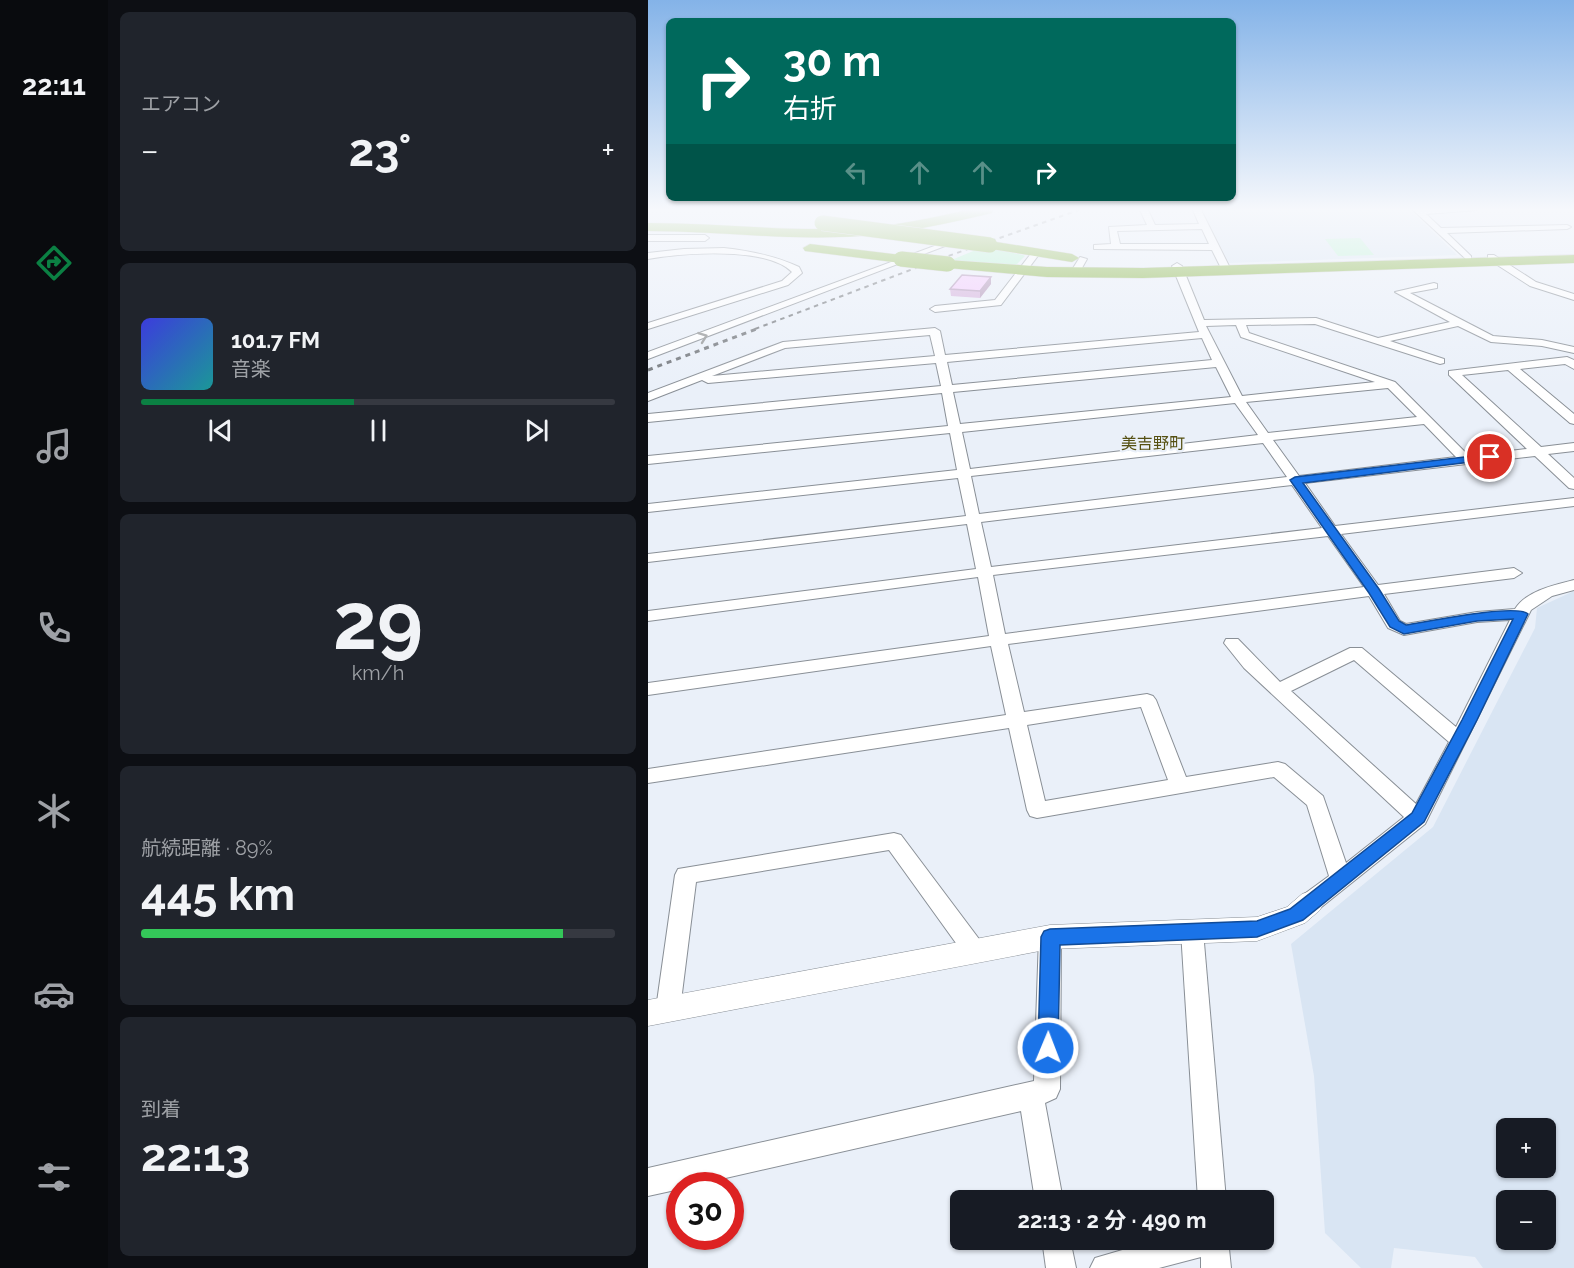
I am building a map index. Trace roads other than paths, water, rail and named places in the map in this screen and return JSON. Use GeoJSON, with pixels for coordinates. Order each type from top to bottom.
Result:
{"type":"FeatureCollection","features":[{"type":"Feature","properties":{"kind":"highway"},"geometry":{"type":"LineString","coordinates":[[1001,269],[1076,273],[1174,269]]}},
{"type":"Feature","properties":{"kind":"street"},"geometry":{"type":"LineString","coordinates":[[648,326],[785,283],[797,273],[796,269]]}},
{"type":"Feature","properties":{"kind":"street"},"geometry":{"type":"LineString","coordinates":[[648,357],[883,269]]}},
{"type":"Feature","properties":{"kind":"street"},"geometry":{"type":"LineString","coordinates":[[1076,273],[1078,269]]}},
{"type":"Feature","properties":{"kind":"street"},"geometry":{"type":"LineString","coordinates":[[1178,269],[1205,335],[1238,399],[1375,592],[1394,624],[1404,630],[1477,617],[1522,614]]}},
{"type":"Feature","properties":{"kind":"street"},"geometry":{"type":"LineString","coordinates":[[1510,269],[1533,284],[1574,297]]}},
{"type":"Feature","properties":{"kind":"street"},"geometry":{"type":"LineString","coordinates":[[935,309],[998,303],[1020,271]]}},
{"type":"Feature","properties":{"kind":"street"},"geometry":{"type":"LineString","coordinates":[[1434,286],[1400,292],[1491,339],[1542,343],[1574,350]]}},
{"type":"Feature","properties":{"kind":"street"},"geometry":{"type":"LineString","coordinates":[[1201,322],[1316,321],[1440,361]]}},
{"type":"Feature","properties":{"kind":"street"},"geometry":{"type":"LineString","coordinates":[[1240,323],[1245,335],[1391,384],[1466,460]]}},
{"type":"Feature","properties":{"kind":"street"},"geometry":{"type":"LineString","coordinates":[[1376,341],[1459,323]]}},
{"type":"Feature","properties":{"kind":"street"},"geometry":{"type":"LineString","coordinates":[[648,397],[783,345],[935,331],[998,639],[1037,810],[1278,769],[1316,801],[1340,878]]}},
{"type":"Feature","properties":{"kind":"street"},"geometry":{"type":"LineString","coordinates":[[689,382],[1205,335]]}},
{"type":"Feature","properties":{"kind":"street"},"geometry":{"type":"LineString","coordinates":[[1572,481],[1453,373],[1567,360],[1574,366]]}},
{"type":"Feature","properties":{"kind":"street"},"geometry":{"type":"LineString","coordinates":[[648,418],[1218,363]]}},
{"type":"Feature","properties":{"kind":"street"},"geometry":{"type":"LineString","coordinates":[[1510,366],[1574,420]]}},
{"type":"Feature","properties":{"kind":"street"},"geometry":{"type":"LineString","coordinates":[[648,460],[1391,384]]}},
{"type":"Feature","properties":{"kind":"street"},"geometry":{"type":"LineString","coordinates":[[648,508],[1257,441],[1264,437],[1426,420]]}},
{"type":"Feature","properties":{"kind":"street"},"geometry":{"type":"LineString","coordinates":[[648,558],[1574,447]]}},
{"type":"Feature","properties":{"kind":"street"},"geometry":{"type":"LineString","coordinates":[[648,616],[1331,530],[1574,502]]}},
{"type":"Feature","properties":{"kind":"street"},"geometry":{"type":"LineString","coordinates":[[648,688],[998,639],[1514,573]]}},
{"type":"Feature","properties":{"kind":"street"},"geometry":{"type":"LineString","coordinates":[[974,950],[894,841],[686,875],[658,1011],[1050,937],[1257,929],[1296,915],[1418,818],[1524,607],[1546,593],[1574,585]]}},
{"type":"Feature","properties":{"kind":"street"},"geometry":{"type":"LineString","coordinates":[[1232,643],[1279,690],[1418,818]]}},
{"type":"Feature","properties":{"kind":"street"},"geometry":{"type":"LineString","coordinates":[[1279,690],[1356,652],[1459,740]]}},
{"type":"Feature","properties":{"kind":"street"},"geometry":{"type":"LineString","coordinates":[[648,776],[1147,700],[1179,785]]}},
{"type":"Feature","properties":{"kind":"street"},"geometry":{"type":"LineString","coordinates":[[1192,931],[1211,1190]]}},
{"type":"Feature","properties":{"kind":"street"},"geometry":{"type":"LineString","coordinates":[[648,1182],[1031,1096],[1047,1089],[1050,937]]}},
{"type":"Feature","properties":{"kind":"street"},"geometry":{"type":"LineString","coordinates":[[1031,1096],[1047,1190]]}},
{"type":"Feature","properties":{"kind":"street"},"geometry":{"type":"LineString","coordinates":[[1058,1250],[1061,1268]]}},
{"type":"Feature","properties":{"kind":"street"},"geometry":{"type":"LineString","coordinates":[[1105,1268],[1173,1250]]}},
{"type":"Feature","properties":{"kind":"street"},"geometry":{"type":"LineString","coordinates":[[1215,1250],[1216,1268]]}},
{"type":"Feature","properties":{"kind":"railway"},"geometry":{"type":"LineString","coordinates":[[755,329],[912,269]]}},
{"type":"Feature","properties":{"kind":"railway"},"geometry":{"type":"LineString","coordinates":[[648,370],[759,328]]}},
{"type":"Feature","properties":{"kind":"district","name":"美吉野町"},"geometry":{"type":"Point","coordinates":[1153,443]}}]}
